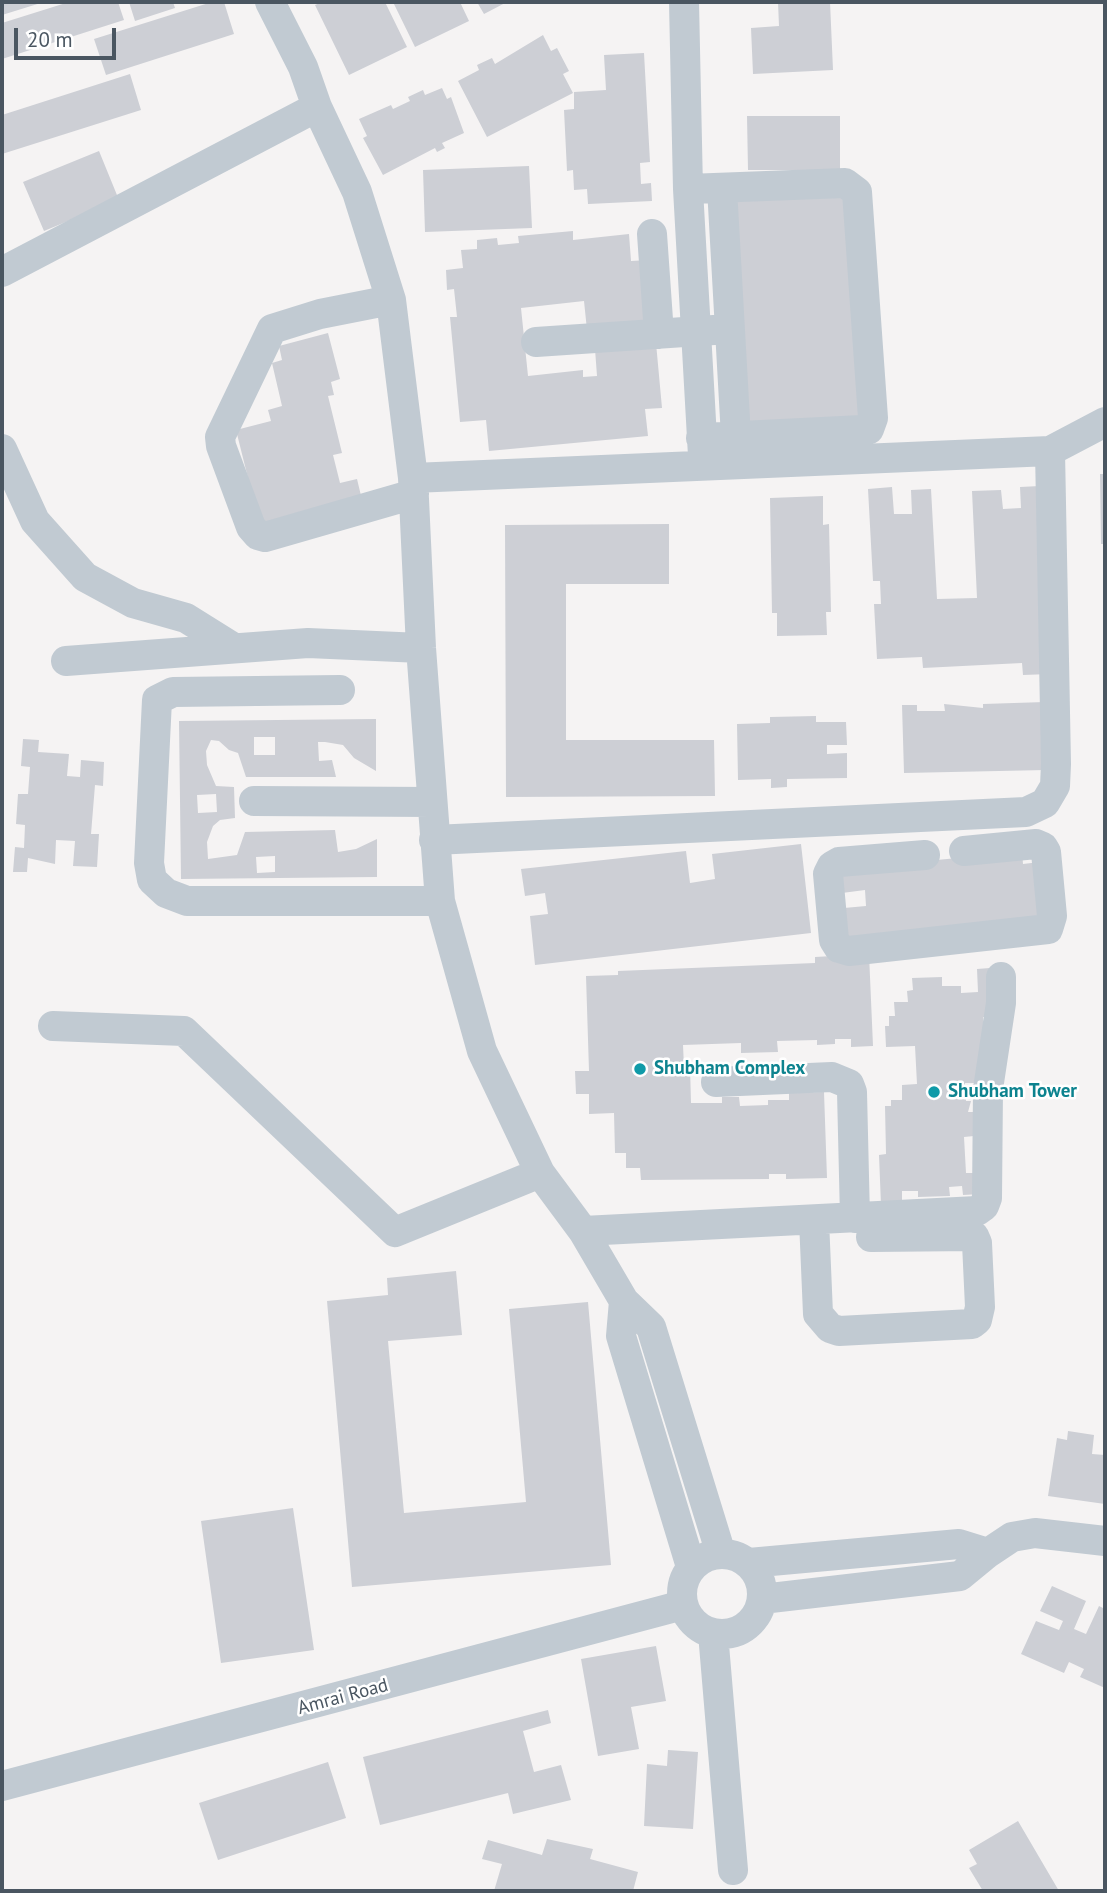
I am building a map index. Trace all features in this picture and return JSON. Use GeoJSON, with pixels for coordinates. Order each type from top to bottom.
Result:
{"type":"FeatureCollection","features":[{"type":"Feature","properties":{"kind":"street"},"geometry":{"type":"LineString","coordinates":[[270,2],[303,67],[317,107],[357,192],[391,300],[413,486],[421,648],[440,901],[482,1051],[540,1172],[583,1231],[624,1301],[651,1327],[735,1558],[762,1585],[762,1599],[752,1621],[741,1630],[713,1633],[695,1623],[683,1605],[684,1578],[691,1567],[701,1559],[735,1558],[959,1544],[988,1553]]}},
{"type":"Feature","properties":{"kind":"street"},"geometry":{"type":"LineString","coordinates":[[684,2],[688,189],[702,451]]}},
{"type":"Feature","properties":{"kind":"street"},"geometry":{"type":"LineString","coordinates":[[2,272],[317,107]]}},
{"type":"Feature","properties":{"kind":"street"},"geometry":{"type":"LineString","coordinates":[[688,189],[845,183],[857,192],[873,418],[869,429],[736,437],[702,451]]}},
{"type":"Feature","properties":{"kind":"street"},"geometry":{"type":"LineString","coordinates":[[722,188],[736,437]]}},
{"type":"Feature","properties":{"kind":"street"},"geometry":{"type":"LineString","coordinates":[[652,234],[659,334]]}},
{"type":"Feature","properties":{"kind":"street"},"geometry":{"type":"LineString","coordinates":[[391,300],[320,314],[272,330],[220,437],[251,527],[258,535],[265,537],[413,486],[702,451],[1049,452],[1105,422]]}},
{"type":"Feature","properties":{"kind":"street"},"geometry":{"type":"LineString","coordinates":[[536,342],[730,329]]}},
{"type":"Feature","properties":{"kind":"street"},"geometry":{"type":"LineString","coordinates":[[2,449],[34,521],[85,577],[133,603],[186,618],[234,648]]}},
{"type":"Feature","properties":{"kind":"street"},"geometry":{"type":"LineString","coordinates":[[434,840],[1026,812],[1045,803],[1055,786],[1056,764],[1049,452]]}},
{"type":"Feature","properties":{"kind":"street"},"geometry":{"type":"LineString","coordinates":[[66,660],[308,643],[421,648]]}},
{"type":"Feature","properties":{"kind":"street"},"geometry":{"type":"LineString","coordinates":[[308,643],[308,691]]}},
{"type":"Feature","properties":{"kind":"street"},"geometry":{"type":"LineString","coordinates":[[340,690],[173,692],[157,700],[149,863],[152,880],[166,893],[187,901],[440,901]]}},
{"type":"Feature","properties":{"kind":"street"},"geometry":{"type":"LineString","coordinates":[[254,801],[432,802]]}},
{"type":"Feature","properties":{"kind":"street"},"geometry":{"type":"LineString","coordinates":[[1026,812],[1028,845]]}},
{"type":"Feature","properties":{"kind":"street"},"geometry":{"type":"LineString","coordinates":[[895,818],[911,856],[839,862],[832,866],[828,874],[834,940],[839,948],[849,951],[1048,929],[1052,916],[1046,852],[1036,844],[964,851]]}},
{"type":"Feature","properties":{"kind":"street"},"geometry":{"type":"LineString","coordinates":[[814,1229],[855,1218],[977,1211],[984,1206],[988,1089],[1002,1003],[1001,977]]}},
{"type":"Feature","properties":{"kind":"street"},"geometry":{"type":"LineString","coordinates":[[53,1026],[184,1031],[396,1232],[540,1172]]}},
{"type":"Feature","properties":{"kind":"street"},"geometry":{"type":"LineString","coordinates":[[716,1082],[832,1077],[849,1084],[852,1092],[855,1218]]}},
{"type":"Feature","properties":{"kind":"street"},"geometry":{"type":"LineString","coordinates":[[583,1231],[814,1229],[974,1236],[977,1243],[980,1307],[977,1320],[972,1324],[839,1331],[830,1328],[818,1314],[814,1229]]}},
{"type":"Feature","properties":{"kind":"street"},"geometry":{"type":"LineString","coordinates":[[624,1301],[621,1336],[691,1567]]}},
{"type":"Feature","properties":{"kind":"street"},"geometry":{"type":"LineString","coordinates":[[762,1599],[960,1576],[1012,1537],[1035,1533],[1105,1541]]}},
{"type":"Feature","properties":{"kind":"street","name":"Amrai Road"},"geometry":{"type":"LineString","coordinates":[[2,1786],[683,1605]]}},
{"type":"Feature","properties":{"kind":"street"},"geometry":{"type":"LineString","coordinates":[[713,1633],[733,1870]]}},
{"type":"Feature","properties":{"kind":"building"},"geometry":{"type":"Polygon","coordinates":[[[2,2],[44,2],[2,15],[2,2]]]}},
{"type":"Feature","properties":{"kind":"building"},"geometry":{"type":"Polygon","coordinates":[[[69,2],[118,2],[124,20],[2,59],[2,23],[69,2]]]}},
{"type":"Feature","properties":{"kind":"building"},"geometry":{"type":"Polygon","coordinates":[[[129,2],[173,2],[175,8],[135,21],[129,2]]]}},
{"type":"Feature","properties":{"kind":"building"},"geometry":{"type":"Polygon","coordinates":[[[212,2],[224,2],[234,34],[106,75],[94,39],[212,2]]]}},
{"type":"Feature","properties":{"kind":"building"},"geometry":{"type":"Polygon","coordinates":[[[322,2],[385,2],[407,47],[349,75],[315,5],[322,2]]]}},
{"type":"Feature","properties":{"kind":"building"},"geometry":{"type":"Polygon","coordinates":[[[393,2],[460,2],[469,21],[415,47],[393,2]]]}},
{"type":"Feature","properties":{"kind":"building"},"geometry":{"type":"Polygon","coordinates":[[[477,2],[507,2],[484,14],[477,2]]]}},
{"type":"Feature","properties":{"kind":"building"},"geometry":{"type":"Polygon","coordinates":[[[778,2],[830,2],[833,70],[753,74],[751,28],[779,26],[778,2]]]}},
{"type":"Feature","properties":{"kind":"building"},"geometry":{"type":"Polygon","coordinates":[[[543,35],[551,51],[557,48],[569,71],[563,74],[573,93],[487,137],[458,81],[479,70],[477,65],[492,58],[495,64],[543,35]]]}},
{"type":"Feature","properties":{"kind":"building"},"geometry":{"type":"Polygon","coordinates":[[[644,53],[650,162],[640,163],[641,184],[651,183],[652,201],[588,204],[587,189],[574,190],[573,170],[567,171],[564,110],[574,109],[574,92],[606,90],[604,55],[644,53]]]}},
{"type":"Feature","properties":{"kind":"building"},"geometry":{"type":"Polygon","coordinates":[[[130,74],[141,110],[2,154],[2,115],[130,74]]]}},
{"type":"Feature","properties":{"kind":"building"},"geometry":{"type":"Polygon","coordinates":[[[442,88],[447,99],[451,97],[464,133],[442,143],[445,148],[437,152],[435,148],[383,175],[363,138],[367,136],[359,119],[391,105],[393,109],[410,101],[408,97],[423,90],[425,95],[442,88]]]}},
{"type":"Feature","properties":{"kind":"building"},"geometry":{"type":"Polygon","coordinates":[[[747,116],[840,116],[840,170],[748,170],[747,116]]]}},
{"type":"Feature","properties":{"kind":"building"},"geometry":{"type":"Polygon","coordinates":[[[99,151],[119,200],[44,231],[23,182],[99,151]]]}},
{"type":"Feature","properties":{"kind":"building"},"geometry":{"type":"Polygon","coordinates":[[[529,166],[532,228],[425,232],[423,170],[529,166]]]}},
{"type":"Feature","properties":{"kind":"building"},"geometry":{"type":"Polygon","coordinates":[[[849,193],[864,421],[748,428],[733,200],[849,193]]]}},
{"type":"Feature","properties":{"kind":"building"},"geometry":{"type":"Polygon","coordinates":[[[573,231],[573,240],[629,234],[631,261],[648,260],[654,323],[587,330],[584,301],[521,308],[528,376],[583,370],[583,377],[597,376],[595,349],[656,343],[662,408],[645,409],[648,436],[489,451],[486,420],[460,422],[450,317],[457,317],[454,289],[447,290],[446,270],[463,268],[461,250],[477,249],[477,240],[497,238],[498,245],[519,243],[518,236],[573,231]]]}},
{"type":"Feature","properties":{"kind":"building"},"geometry":{"type":"Polygon","coordinates":[[[328,333],[340,379],[331,382],[334,395],[328,396],[342,453],[333,455],[340,483],[357,479],[363,504],[261,530],[236,430],[271,421],[268,410],[282,406],[272,363],[282,360],[279,346],[328,333]]]}},
{"type":"Feature","properties":{"kind":"building"},"geometry":{"type":"Polygon","coordinates":[[[1100,474],[1105,474],[1105,544],[1101,544],[1100,474]]]}},
{"type":"Feature","properties":{"kind":"building"},"geometry":{"type":"Polygon","coordinates":[[[1040,486],[1050,674],[1023,675],[1022,663],[923,668],[922,657],[877,659],[874,604],[881,604],[880,581],[873,581],[868,489],[892,487],[894,514],[912,514],[911,490],[931,489],[937,599],[977,598],[972,491],[1001,490],[1003,509],[1021,508],[1020,487],[1040,486]]]}},
{"type":"Feature","properties":{"kind":"building"},"geometry":{"type":"Polygon","coordinates":[[[823,496],[823,525],[829,524],[831,612],[826,612],[827,635],[777,636],[777,613],[772,613],[770,498],[823,496]]]}},
{"type":"Feature","properties":{"kind":"building"},"geometry":{"type":"Polygon","coordinates":[[[669,524],[669,584],[566,584],[566,740],[714,740],[715,796],[506,797],[505,525],[669,524]]]}},
{"type":"Feature","properties":{"kind":"building"},"geometry":{"type":"Polygon","coordinates":[[[1045,702],[1046,770],[904,773],[902,705],[917,705],[917,711],[945,711],[944,704],[983,708],[983,704],[1045,702]]]}},
{"type":"Feature","properties":{"kind":"building"},"geometry":{"type":"Polygon","coordinates":[[[816,716],[816,722],[846,722],[847,745],[827,745],[827,754],[847,753],[847,778],[787,779],[787,787],[771,788],[771,779],[738,780],[737,724],[770,723],[770,717],[816,716]]]}},
{"type":"Feature","properties":{"kind":"building"},"geometry":{"type":"Polygon","coordinates":[[[376,719],[376,771],[354,758],[343,745],[325,742],[318,742],[319,761],[332,760],[336,777],[246,777],[238,753],[229,750],[219,741],[211,740],[206,751],[207,765],[216,786],[234,787],[235,818],[220,820],[213,826],[207,842],[208,859],[237,855],[245,832],[335,830],[338,852],[356,849],[377,839],[377,877],[181,879],[179,721],[376,719]],[[254,737],[254,755],[275,755],[275,737],[254,737]],[[216,794],[197,795],[198,813],[217,812],[216,794]],[[275,856],[256,857],[257,873],[275,872],[275,856]]]}},
{"type":"Feature","properties":{"kind":"building"},"geometry":{"type":"Polygon","coordinates":[[[23,739],[39,740],[38,752],[69,754],[67,776],[80,777],[81,760],[104,762],[103,786],[95,785],[91,834],[99,834],[97,867],[73,866],[75,841],[56,840],[55,864],[28,858],[27,872],[13,872],[15,847],[24,848],[25,825],[16,824],[18,794],[28,794],[30,767],[21,766],[23,739]]]}},
{"type":"Feature","properties":{"kind":"building"},"geometry":{"type":"Polygon","coordinates":[[[801,844],[811,933],[535,965],[530,916],[548,914],[545,893],[525,896],[521,869],[686,851],[690,883],[715,879],[712,854],[801,844]]]}},
{"type":"Feature","properties":{"kind":"building"},"geometry":{"type":"Polygon","coordinates":[[[1022,852],[1023,864],[1040,862],[1046,925],[848,944],[844,908],[866,906],[865,890],[842,893],[840,869],[1022,852]]]}},
{"type":"Feature","properties":{"kind":"building","name":"Shubham Complex"},"geometry":{"type":"Polygon","coordinates":[[[869,954],[873,1046],[851,1047],[851,1039],[835,1039],[835,1044],[817,1045],[817,1040],[777,1041],[778,1052],[741,1053],[741,1043],[683,1045],[684,1067],[690,1066],[691,1103],[722,1103],[722,1097],[739,1097],[740,1106],[768,1105],[768,1100],[789,1100],[789,1093],[824,1092],[827,1178],[786,1179],[786,1174],[769,1174],[769,1179],[641,1180],[640,1168],[626,1168],[626,1153],[615,1153],[614,1113],[589,1114],[589,1094],[576,1094],[575,1071],[589,1071],[586,976],[618,975],[618,971],[815,963],[815,957],[869,954]]]}},
{"type":"Feature","properties":{"kind":"building","name":"Shubham Tower"},"geometry":{"type":"Polygon","coordinates":[[[990,968],[990,1017],[983,1017],[986,1071],[980,1083],[965,1083],[966,1101],[971,1101],[968,1112],[973,1112],[974,1136],[964,1137],[966,1173],[980,1173],[981,1194],[963,1195],[962,1186],[949,1187],[950,1196],[918,1197],[918,1191],[902,1191],[902,1203],[881,1205],[879,1155],[886,1154],[885,1106],[891,1106],[891,1100],[902,1100],[902,1085],[917,1084],[915,1046],[886,1047],[885,1026],[889,1026],[889,1016],[895,1016],[894,1002],[908,1002],[907,991],[913,990],[912,978],[942,977],[942,986],[961,986],[961,993],[978,992],[977,969],[990,968]]]}},
{"type":"Feature","properties":{"kind":"building"},"geometry":{"type":"Polygon","coordinates":[[[456,1271],[462,1335],[388,1341],[404,1513],[526,1502],[509,1309],[588,1302],[611,1565],[352,1587],[327,1301],[388,1295],[387,1278],[456,1271]]]}},
{"type":"Feature","properties":{"kind":"building"},"geometry":{"type":"Polygon","coordinates":[[[1068,1431],[1094,1435],[1092,1454],[1105,1455],[1105,1504],[1048,1496],[1057,1438],[1067,1440],[1068,1431]]]}},
{"type":"Feature","properties":{"kind":"building"},"geometry":{"type":"Polygon","coordinates":[[[293,1508],[314,1650],[221,1663],[201,1521],[293,1508]]]}},
{"type":"Feature","properties":{"kind":"building"},"geometry":{"type":"Polygon","coordinates":[[[1052,1586],[1086,1601],[1074,1629],[1086,1634],[1099,1606],[1105,1609],[1105,1688],[1080,1677],[1084,1669],[1069,1662],[1064,1673],[1021,1654],[1036,1621],[1059,1630],[1063,1621],[1040,1611],[1052,1586]]]}},
{"type":"Feature","properties":{"kind":"building"},"geometry":{"type":"Polygon","coordinates":[[[656,1646],[666,1701],[631,1707],[639,1749],[598,1756],[581,1659],[656,1646]]]}},
{"type":"Feature","properties":{"kind":"building"},"geometry":{"type":"Polygon","coordinates":[[[548,1710],[551,1723],[523,1731],[534,1772],[561,1765],[571,1800],[513,1814],[508,1793],[380,1825],[363,1757],[548,1710]]]}},
{"type":"Feature","properties":{"kind":"building"},"geometry":{"type":"Polygon","coordinates":[[[668,1750],[698,1752],[693,1829],[644,1826],[647,1764],[667,1766],[668,1750]]]}},
{"type":"Feature","properties":{"kind":"building"},"geometry":{"type":"Polygon","coordinates":[[[328,1762],[346,1818],[218,1860],[199,1803],[328,1762]]]}},
{"type":"Feature","properties":{"kind":"building"},"geometry":{"type":"Polygon","coordinates":[[[1018,1821],[1059,1891],[983,1891],[969,1868],[977,1864],[969,1850],[1018,1821]]]}},
{"type":"Feature","properties":{"kind":"building"},"geometry":{"type":"Polygon","coordinates":[[[547,1839],[593,1849],[590,1859],[638,1872],[633,1891],[494,1891],[502,1864],[482,1859],[488,1840],[542,1855],[547,1839]]]}},
{"type":"Feature","properties":{"kind":"place","name":"Shubham Complex"},"geometry":{"type":"Point","coordinates":[640,1069]}},
{"type":"Feature","properties":{"kind":"place","name":"Shubham Tower"},"geometry":{"type":"Point","coordinates":[934,1092]}}]}
